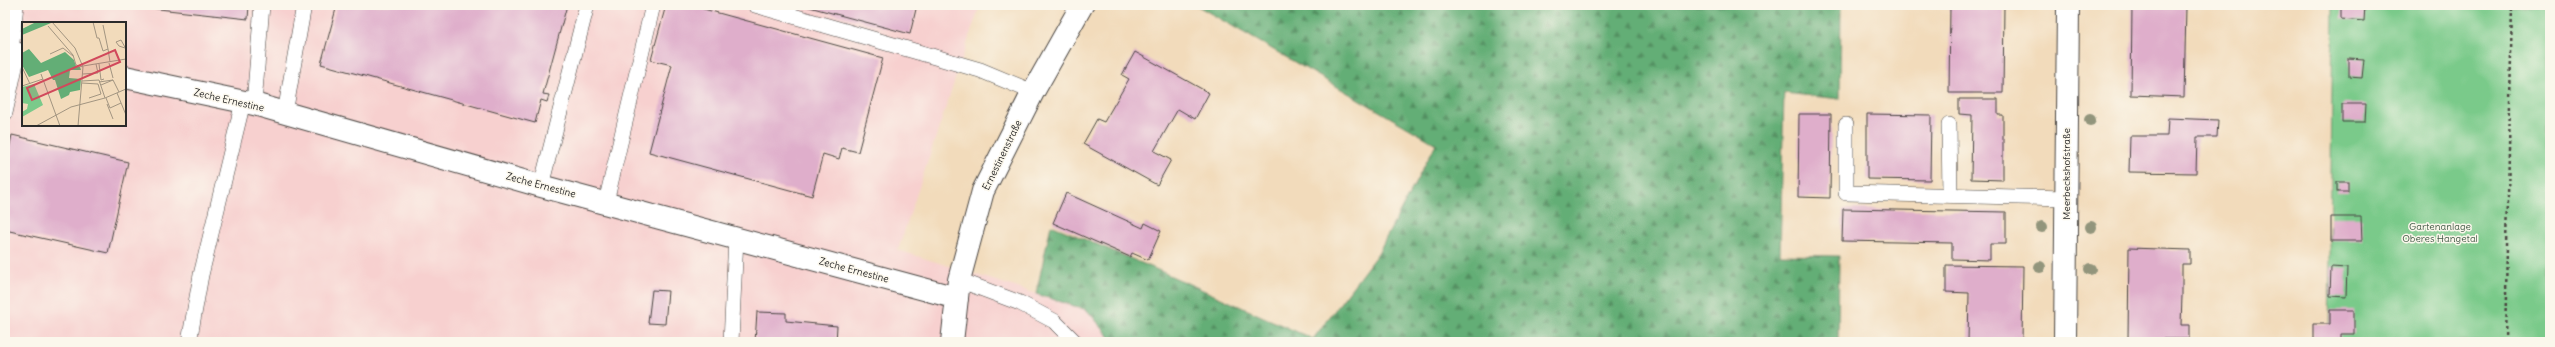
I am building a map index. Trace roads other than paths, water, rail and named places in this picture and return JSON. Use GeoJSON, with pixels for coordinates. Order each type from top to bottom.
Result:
{"type":"FeatureCollection","features":[{"type":"Feature","properties":{"kind":"street","name":"Ernestinenstraße"},"geometry":{"type":"LineString","coordinates":[[952,342],[958,289],[983,191],[1033,92],[1082,5]]}},
{"type":"Feature","properties":{"kind":"street","name":"Meerbeckshofstraße"},"geometry":{"type":"LineString","coordinates":[[2065,342],[2068,5]]}},
{"type":"Feature","properties":{"kind":"street","name":"Zeche Ernestine"},"geometry":{"type":"LineString","coordinates":[[126,77],[249,103],[541,186],[606,202],[736,238],[958,289]]}},
{"type":"Feature","properties":{"kind":"lane"},"geometry":{"type":"LineString","coordinates":[[5,113],[14,53],[16,5]]}},
{"type":"Feature","properties":{"kind":"lane"},"geometry":{"type":"LineString","coordinates":[[189,342],[201,275],[249,103],[262,5]]}},
{"type":"Feature","properties":{"kind":"lane"},"geometry":{"type":"LineString","coordinates":[[285,113],[304,5]]}},
{"type":"Feature","properties":{"kind":"lane"},"geometry":{"type":"LineString","coordinates":[[541,186],[587,5]]}},
{"type":"Feature","properties":{"kind":"lane"},"geometry":{"type":"LineString","coordinates":[[606,202],[653,5]]}},
{"type":"Feature","properties":{"kind":"lane"},"geometry":{"type":"LineString","coordinates":[[755,5],[980,70],[1033,92]]}},
{"type":"Feature","properties":{"kind":"lane"},"geometry":{"type":"LineString","coordinates":[[1846,125],[1846,193],[2066,198]]}},
{"type":"Feature","properties":{"kind":"lane"},"geometry":{"type":"LineString","coordinates":[[1950,125],[1950,195]]}},
{"type":"Feature","properties":{"kind":"lane"},"geometry":{"type":"LineString","coordinates":[[730,342],[736,238]]}},
{"type":"Feature","properties":{"kind":"lane"},"geometry":{"type":"LineString","coordinates":[[958,289],[1020,303],[1054,321],[1075,342]]}},
{"type":"Feature","properties":{"kind":"park label","name":"Gartenanlage Oberes Hangetal"},"geometry":{"type":"Point","coordinates":[2440,232]}}]}
